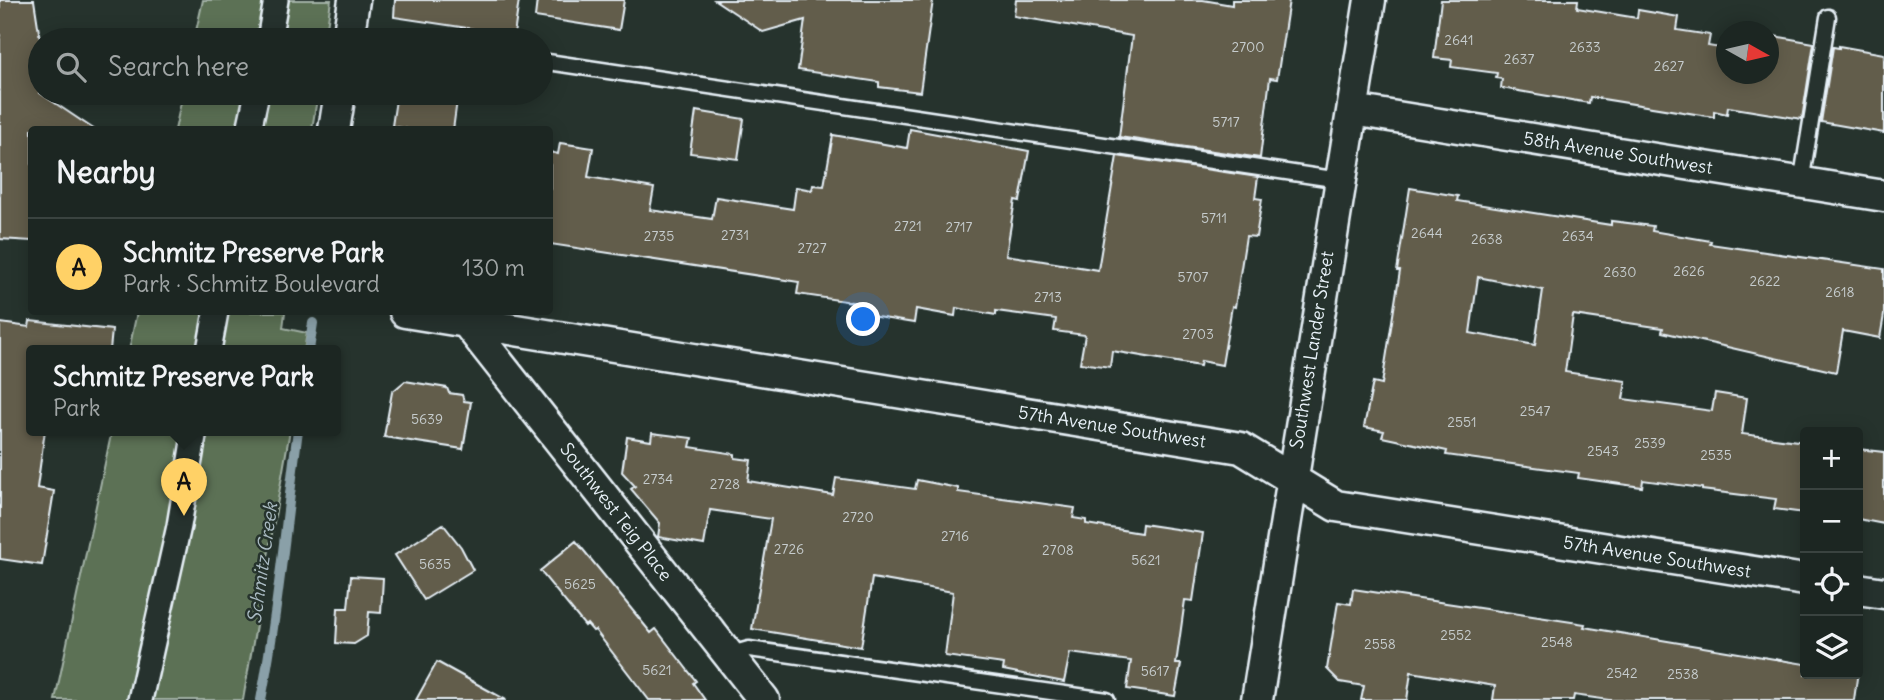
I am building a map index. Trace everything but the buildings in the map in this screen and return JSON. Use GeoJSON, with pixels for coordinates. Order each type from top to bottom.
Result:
{"type":"FeatureCollection","features":[{"type":"Feature","properties":{"kind":"street"},"geometry":{"type":"LineString","coordinates":[[271,28],[276,0]]}},
{"type":"Feature","properties":{"kind":"street"},"geometry":{"type":"LineString","coordinates":[[349,28],[354,0]]}},
{"type":"Feature","properties":{"kind":"street","name":"Southwest Lander Street"},"geometry":{"type":"LineString","coordinates":[[1257,700],[1370,0]]}},
{"type":"Feature","properties":{"kind":"street"},"geometry":{"type":"LineString","coordinates":[[250,126],[254,105]]}},
{"type":"Feature","properties":{"kind":"street"},"geometry":{"type":"LineString","coordinates":[[335,126],[338,105]]}},
{"type":"Feature","properties":{"kind":"street","name":"58th Avenue Southwest"},"geometry":{"type":"LineString","coordinates":[[1353,110],[1884,196]]}},
{"type":"Feature","properties":{"kind":"street"},"geometry":{"type":"LineString","coordinates":[[210,345],[215,315]]}},
{"type":"Feature","properties":{"kind":"street","name":"57th Avenue Southwest"},"geometry":{"type":"LineString","coordinates":[[422,315],[1241,448],[1336,506],[1800,579]]}},
{"type":"Feature","properties":{"kind":"street","name":"Southwest Teig Place"},"geometry":{"type":"LineString","coordinates":[[467,323],[764,700]]}},
{"type":"Feature","properties":{"kind":"street"},"geometry":{"type":"LineString","coordinates":[[140,700],[179,526],[194,436]]}},
{"type":"Feature","properties":{"kind":"street"},"geometry":{"type":"LineString","coordinates":[[1863,590],[1884,593]]}},
{"type":"Feature","properties":{"kind":"lane"},"geometry":{"type":"LineString","coordinates":[[1801,183],[1828,17]]}},
{"type":"Feature","properties":{"kind":"lane"},"geometry":{"type":"LineString","coordinates":[[553,63],[1340,180]]}},
{"type":"Feature","properties":{"kind":"lane"},"geometry":{"type":"LineString","coordinates":[[728,655],[749,649],[1107,700]]}},
{"type":"Feature","properties":{"kind":"green space"},"geometry":{"type":"Polygon","coordinates":[[[203,0],[331,0],[327,28],[197,28],[203,0]]]}},
{"type":"Feature","properties":{"kind":"green space"},"geometry":{"type":"Polygon","coordinates":[[[180,105],[316,105],[312,126],[176,126],[180,105]]]}},
{"type":"Feature","properties":{"kind":"green space"},"geometry":{"type":"Polygon","coordinates":[[[136,315],[285,315],[283,328],[307,333],[305,345],[130,345],[136,315]]]}},
{"type":"Feature","properties":{"kind":"green space"},"geometry":{"type":"Polygon","coordinates":[[[111,436],[289,436],[243,700],[55,700],[111,436]]]}},
{"type":"Feature","properties":{"kind":"waterway","name":"Schmitz Creek"},"geometry":{"type":"LineString","coordinates":[[310,345],[313,323]]}},
{"type":"Feature","properties":{"kind":"waterway","name":"Schmitz Creek"},"geometry":{"type":"LineString","coordinates":[[261,700],[277,599],[297,436]]}},
{"type":"Feature","properties":{"kind":"place","name":"Schmitz Preserve Park"},"geometry":{"type":"Point","coordinates":[184,516]}}]}
